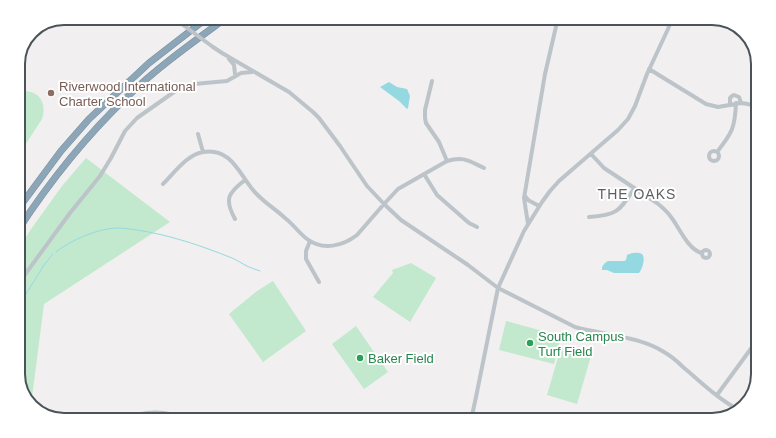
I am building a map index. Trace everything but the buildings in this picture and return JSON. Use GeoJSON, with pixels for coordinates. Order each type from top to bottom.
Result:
{"type":"FeatureCollection","features":[{"type":"Feature","properties":{"kind":"highway"},"geometry":{"type":"LineString","coordinates":[[25,200],[60,152],[89,119],[149,63],[198,25]]}},
{"type":"Feature","properties":{"kind":"highway"},"geometry":{"type":"LineString","coordinates":[[25,219],[60,170],[99,125],[156,71],[217,25]]}},
{"type":"Feature","properties":{"kind":"street"},"geometry":{"type":"LineString","coordinates":[[183,25],[224,55],[289,92],[305,105],[319,118],[367,186],[384,204],[410,226],[468,265],[498,288],[575,326],[589,331],[639,341],[656,347],[670,356],[717,395],[734,407]]}},
{"type":"Feature","properties":{"kind":"street"},"geometry":{"type":"LineString","coordinates":[[528,224],[524,203],[525,195],[545,74],[556,25]]}},
{"type":"Feature","properties":{"kind":"street"},"geometry":{"type":"LineString","coordinates":[[473,413],[498,288],[528,224],[539,206],[559,181],[618,130],[628,119],[669,25]]}},
{"type":"Feature","properties":{"kind":"street"},"geometry":{"type":"LineString","coordinates":[[224,55],[234,65],[235,74]]}},
{"type":"Feature","properties":{"kind":"street"},"geometry":{"type":"LineString","coordinates":[[230,79],[242,65]]}},
{"type":"Feature","properties":{"kind":"street"},"geometry":{"type":"LineString","coordinates":[[649,69],[706,104],[718,107],[739,103],[751,105]]}},
{"type":"Feature","properties":{"kind":"street"},"geometry":{"type":"LineString","coordinates":[[25,275],[100,176],[125,131],[137,118],[183,87],[194,84],[222,82],[241,73],[253,72]]}},
{"type":"Feature","properties":{"kind":"street"},"geometry":{"type":"LineString","coordinates":[[432,81],[425,110],[425,118],[426,123],[439,142],[447,160]]}},
{"type":"Feature","properties":{"kind":"street"},"geometry":{"type":"LineString","coordinates":[[717,152],[728,138],[733,128],[739,97],[734,95],[732,96],[730,98],[730,104]]}},
{"type":"Feature","properties":{"kind":"street"},"geometry":{"type":"LineString","coordinates":[[198,134],[203,152]]}},
{"type":"Feature","properties":{"kind":"street"},"geometry":{"type":"LineString","coordinates":[[163,184],[188,159],[203,152],[214,152],[226,157],[235,164],[245,180],[259,197],[292,223],[303,236],[310,241],[328,246],[346,242],[357,235],[398,190],[447,160],[455,158],[468,160],[484,168]]}},
{"type":"Feature","properties":{"kind":"street"},"geometry":{"type":"LineString","coordinates":[[591,154],[604,168],[657,203],[665,210],[673,218],[688,244],[696,251],[702,253]]}},
{"type":"Feature","properties":{"kind":"street"},"geometry":{"type":"LineString","coordinates":[[424,174],[437,195],[469,223],[477,227]]}},
{"type":"Feature","properties":{"kind":"street"},"geometry":{"type":"LineString","coordinates":[[235,219],[230,208],[229,197],[233,189],[245,180]]}},
{"type":"Feature","properties":{"kind":"street"},"geometry":{"type":"LineString","coordinates":[[589,218],[607,216],[617,211],[623,205],[634,188]]}},
{"type":"Feature","properties":{"kind":"street"},"geometry":{"type":"LineString","coordinates":[[525,195],[528,200],[539,206]]}},
{"type":"Feature","properties":{"kind":"street"},"geometry":{"type":"LineString","coordinates":[[310,241],[306,251],[306,259],[319,282]]}},
{"type":"Feature","properties":{"kind":"street"},"geometry":{"type":"LineString","coordinates":[[717,395],[751,349]]}},
{"type":"Feature","properties":{"kind":"street"},"geometry":{"type":"LineString","coordinates":[[150,413],[169,413]]}},
{"type":"Feature","properties":{"kind":"green space"},"geometry":{"type":"Polygon","coordinates":[[[25,91],[34,93],[41,99],[44,108],[42,119],[25,145],[25,91]]]}},
{"type":"Feature","properties":{"kind":"green space"},"geometry":{"type":"Polygon","coordinates":[[[86,158],[170,222],[44,304],[32,396],[27,387],[25,377],[25,239],[62,186],[86,158]]]}},
{"type":"Feature","properties":{"kind":"green space"},"geometry":{"type":"Polygon","coordinates":[[[411,263],[436,278],[410,322],[373,297],[393,273],[392,270],[411,263]]]}},
{"type":"Feature","properties":{"kind":"green space"},"geometry":{"type":"Polygon","coordinates":[[[273,281],[306,331],[263,362],[229,314],[257,291],[273,281]]]}},
{"type":"Feature","properties":{"kind":"green space","name":"South Campus Turf Field"},"geometry":{"type":"Polygon","coordinates":[[[506,321],[561,336],[554,364],[499,350],[506,321]]]}},
{"type":"Feature","properties":{"kind":"green space","name":"Baker Field"},"geometry":{"type":"Polygon","coordinates":[[[356,326],[388,372],[364,389],[332,344],[356,326]]]}},
{"type":"Feature","properties":{"kind":"green space"},"geometry":{"type":"Polygon","coordinates":[[[561,347],[591,356],[577,404],[547,395],[561,347]]]}},
{"type":"Feature","properties":{"kind":"water"},"geometry":{"type":"Polygon","coordinates":[[[389,82],[397,87],[407,89],[410,96],[407,109],[380,87],[389,82]]]}},
{"type":"Feature","properties":{"kind":"water"},"geometry":{"type":"Polygon","coordinates":[[[632,253],[642,254],[644,258],[639,273],[614,273],[607,270],[602,270],[603,265],[608,261],[624,261],[626,260],[627,255],[632,253]]]}},
{"type":"Feature","properties":{"kind":"waterway"},"geometry":{"type":"LineString","coordinates":[[56,252],[69,243],[84,236],[101,230],[124,228],[149,232],[186,241],[232,258],[260,271]]}},
{"type":"Feature","properties":{"kind":"waterway"},"geometry":{"type":"LineString","coordinates":[[25,296],[44,265],[53,254]]}},
{"type":"Feature","properties":{"kind":"place","name":"Riverwood International Charter School"},"geometry":{"type":"Point","coordinates":[51,93]}},
{"type":"Feature","properties":{"kind":"place","name":"South Campus Turf Field"},"geometry":{"type":"Point","coordinates":[530,343]}},
{"type":"Feature","properties":{"kind":"place","name":"Baker Field"},"geometry":{"type":"Point","coordinates":[360,358]}},
{"type":"Feature","properties":{"kind":"district","name":"THE OAKS"},"geometry":{"type":"Point","coordinates":[637,194]}}]}
